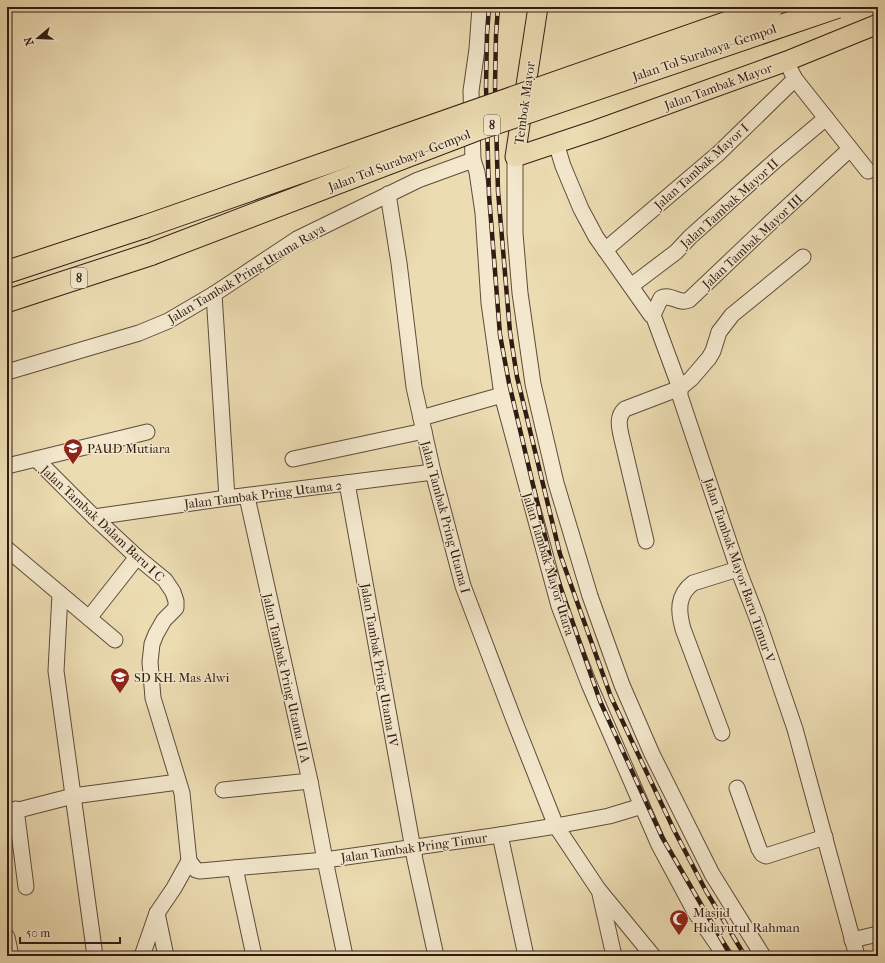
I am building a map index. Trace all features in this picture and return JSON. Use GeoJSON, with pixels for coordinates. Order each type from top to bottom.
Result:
{"type":"FeatureCollection","features":[{"type":"Feature","properties":{"kind":"highway","name":"Jalan Tol Surabaya–Gempol"},"geometry":{"type":"LineString","coordinates":[[7,272],[144,227],[772,7]]}},
{"type":"Feature","properties":{"kind":"highway","name":"Jalan Tol Surabaya–Gempol"},"geometry":{"type":"LineString","coordinates":[[7,301],[151,254],[478,130],[837,7]]}},
{"type":"Feature","properties":{"kind":"main road","name":"Tembok Mayor"},"geometry":{"type":"LineString","coordinates":[[538,7],[515,157],[556,144]]}},
{"type":"Feature","properties":{"kind":"main road","name":"Jalan Tambak Mayor"},"geometry":{"type":"LineString","coordinates":[[556,144],[787,61],[878,24]]}},
{"type":"Feature","properties":{"kind":"street"},"geometry":{"type":"LineString","coordinates":[[473,160],[471,91],[477,49],[480,7]]}},
{"type":"Feature","properties":{"kind":"street"},"geometry":{"type":"LineString","coordinates":[[787,61],[795,79],[868,171]]}},
{"type":"Feature","properties":{"kind":"street","name":"Jalan Tambak Mayor I"},"geometry":{"type":"LineString","coordinates":[[605,250],[719,153],[795,79]]}},
{"type":"Feature","properties":{"kind":"street","name":"Jalan Tambak Mayor II"},"geometry":{"type":"LineString","coordinates":[[631,286],[676,252],[690,237],[776,160],[826,118]]}},
{"type":"Feature","properties":{"kind":"street","name":"Jalan Tambak Mayor Baru Timur V"},"geometry":{"type":"LineString","coordinates":[[556,144],[563,166],[581,209],[596,237],[651,315],[653,315],[680,388],[680,396],[738,569],[757,618],[795,729],[857,956]]}},
{"type":"Feature","properties":{"kind":"street","name":"Jalan Tambak Mayor III"},"geometry":{"type":"LineString","coordinates":[[653,315],[664,297],[668,296],[682,302],[689,300],[850,149]]}},
{"type":"Feature","properties":{"kind":"street"},"geometry":{"type":"LineString","coordinates":[[515,157],[515,233],[520,293],[532,384],[556,483],[590,596],[622,684],[652,754],[712,874],[763,956]]}},
{"type":"Feature","properties":{"kind":"street","name":"Jalan Tambak Pring Utama Raya"},"geometry":{"type":"LineString","coordinates":[[7,372],[139,333],[168,321],[214,294],[297,239],[418,180],[473,160]]}},
{"type":"Feature","properties":{"kind":"street","name":"Jalan Tambak Mayor Utara"},"geometry":{"type":"LineString","coordinates":[[473,160],[477,172],[483,213],[489,303],[502,395],[532,511],[559,606],[589,684],[659,845],[688,898],[725,956]]}},
{"type":"Feature","properties":{"kind":"street","name":"Jalan Tambak Pring Utama I"},"geometry":{"type":"LineString","coordinates":[[388,194],[399,263],[414,387],[433,472],[463,586],[556,826],[598,890]]}},
{"type":"Feature","properties":{"kind":"street"},"geometry":{"type":"LineString","coordinates":[[646,541],[621,435],[619,420],[620,415],[625,409],[680,388],[691,379],[709,358],[713,351],[719,332],[732,315],[803,257]]}},
{"type":"Feature","properties":{"kind":"street"},"geometry":{"type":"LineString","coordinates":[[214,294],[227,498]]}},
{"type":"Feature","properties":{"kind":"street"},"geometry":{"type":"LineString","coordinates":[[294,459],[422,424],[502,395]]}},
{"type":"Feature","properties":{"kind":"street"},"geometry":{"type":"LineString","coordinates":[[7,466],[147,432]]}},
{"type":"Feature","properties":{"kind":"street","name":"Jalan Tambak Dalam Baru I C"},"geometry":{"type":"LineString","coordinates":[[36,459],[137,558],[165,580],[173,592],[176,601],[176,608],[164,620],[156,634],[152,644],[150,662],[153,698],[184,805],[189,861]]}},
{"type":"Feature","properties":{"kind":"street","name":"Jalan Tambak Pring Utama 2"},"geometry":{"type":"LineString","coordinates":[[94,517],[227,498],[247,497],[433,472]]}},
{"type":"Feature","properties":{"kind":"street","name":"Jalan Tambak Pring Utama IV"},"geometry":{"type":"LineString","coordinates":[[347,483],[413,848],[436,956]]}},
{"type":"Feature","properties":{"kind":"street","name":"Jalan Tambak Pring Utama II A"},"geometry":{"type":"LineString","coordinates":[[247,497],[310,781],[345,956]]}},
{"type":"Feature","properties":{"kind":"street"},"geometry":{"type":"LineString","coordinates":[[7,550],[115,640]]}},
{"type":"Feature","properties":{"kind":"street"},"geometry":{"type":"LineString","coordinates":[[89,618],[137,558]]}},
{"type":"Feature","properties":{"kind":"street"},"geometry":{"type":"LineString","coordinates":[[722,733],[683,628],[679,614],[680,602],[682,595],[693,583],[738,569]]}},
{"type":"Feature","properties":{"kind":"street"},"geometry":{"type":"LineString","coordinates":[[60,594],[56,671],[95,956]]}},
{"type":"Feature","properties":{"kind":"street"},"geometry":{"type":"LineString","coordinates":[[223,790],[310,781]]}},
{"type":"Feature","properties":{"kind":"street"},"geometry":{"type":"LineString","coordinates":[[26,887],[12,811],[73,796],[178,782]]}},
{"type":"Feature","properties":{"kind":"street"},"geometry":{"type":"LineString","coordinates":[[737,788],[762,854],[766,856],[825,837]]}},
{"type":"Feature","properties":{"kind":"street","name":"Jalan Tambak Pring Timur"},"geometry":{"type":"LineString","coordinates":[[189,861],[193,868],[200,871],[325,860],[556,826],[609,816],[642,806]]}},
{"type":"Feature","properties":{"kind":"street"},"geometry":{"type":"LineString","coordinates":[[500,835],[526,956]]}},
{"type":"Feature","properties":{"kind":"street"},"geometry":{"type":"LineString","coordinates":[[142,956],[157,913],[174,888],[189,861]]}},
{"type":"Feature","properties":{"kind":"street"},"geometry":{"type":"LineString","coordinates":[[235,868],[254,956]]}},
{"type":"Feature","properties":{"kind":"street"},"geometry":{"type":"LineString","coordinates":[[598,890],[614,956]]}},
{"type":"Feature","properties":{"kind":"street"},"geometry":{"type":"LineString","coordinates":[[598,890],[653,956]]}},
{"type":"Feature","properties":{"kind":"street"},"geometry":{"type":"LineString","coordinates":[[157,913],[166,956]]}},
{"type":"Feature","properties":{"kind":"street"},"geometry":{"type":"LineString","coordinates":[[852,940],[878,934]]}},
{"type":"Feature","properties":{"kind":"street"},"geometry":{"type":"LineString","coordinates":[[7,936],[9,955]]}},
{"type":"Feature","properties":{"kind":"railway"},"geometry":{"type":"LineString","coordinates":[[489,7],[486,86],[489,195],[500,335],[509,383],[550,557],[600,701],[662,837],[731,956]]}},
{"type":"Feature","properties":{"kind":"railway"},"geometry":{"type":"LineString","coordinates":[[498,7],[495,86],[498,191],[510,332],[517,377],[560,554],[611,697],[674,830],[706,891],[745,956]]}},
{"type":"Feature","properties":{"kind":"place","name":"PAUD Mutiara"},"geometry":{"type":"Point","coordinates":[73,465]}},
{"type":"Feature","properties":{"kind":"place","name":"SD KH. Mas Alwi"},"geometry":{"type":"Point","coordinates":[120,694]}},
{"type":"Feature","properties":{"kind":"place","name":"Masjid Hidayutul Rahman"},"geometry":{"type":"Point","coordinates":[679,936]}}]}
